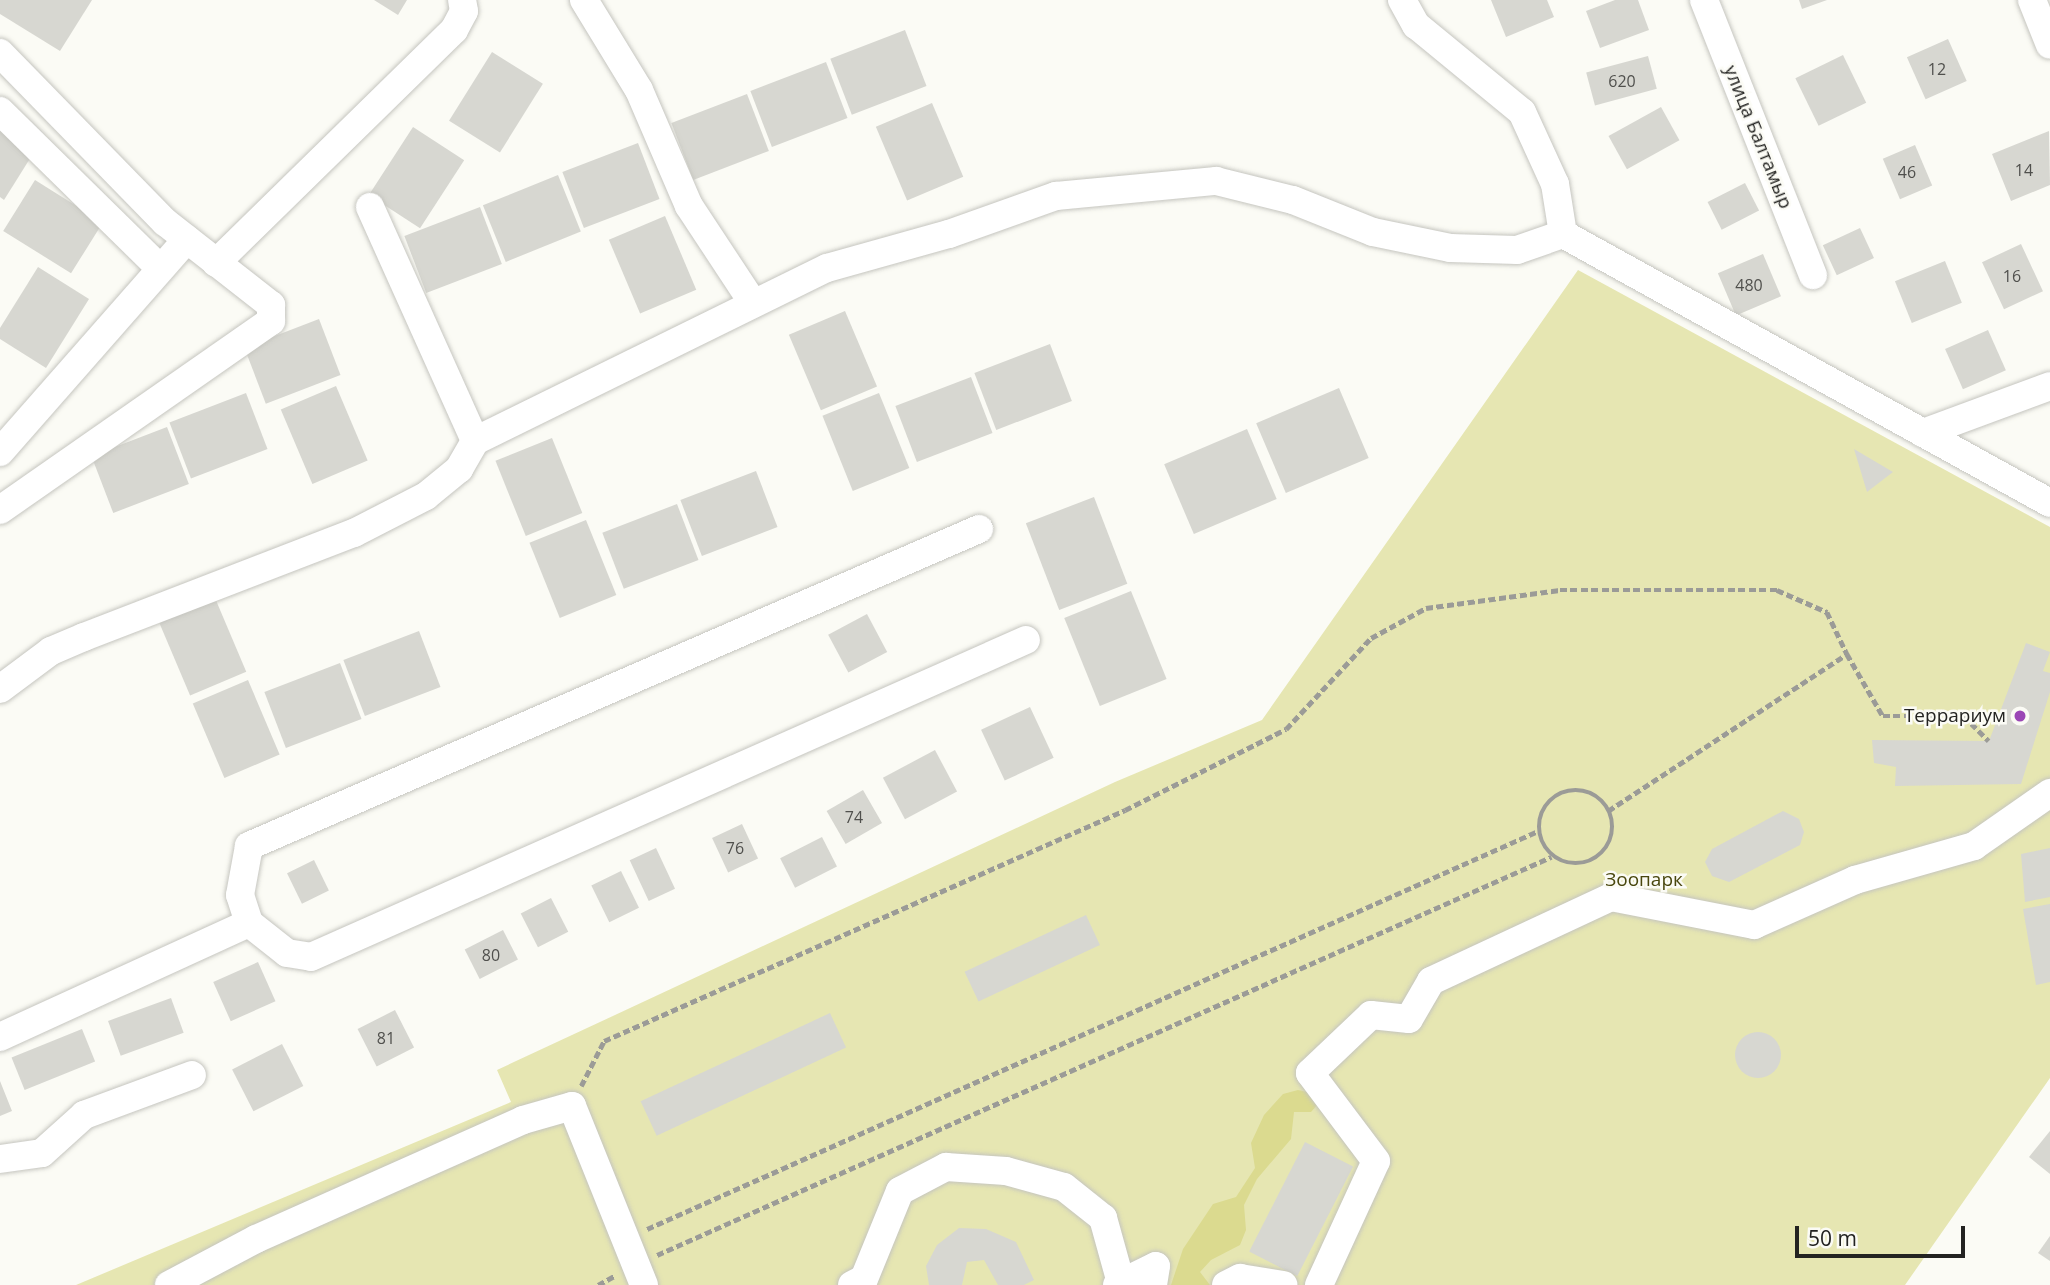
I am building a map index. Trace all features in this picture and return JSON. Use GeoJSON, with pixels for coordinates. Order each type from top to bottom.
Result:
{"type":"FeatureCollection","features":[{"type":"Feature","properties":{"kind":"street"},"geometry":{"type":"LineString","coordinates":[[216,263],[454,30],[464,11],[462,0]]}},
{"type":"Feature","properties":{"kind":"street"},"geometry":{"type":"LineString","coordinates":[[584,0],[639,90],[689,206],[753,303]]}},
{"type":"Feature","properties":{"kind":"street"},"geometry":{"type":"LineString","coordinates":[[1402,0],[1416,25],[1522,112],[1555,184],[1563,234]]}},
{"type":"Feature","properties":{"kind":"street","name":"улица Балтамыр"},"geometry":{"type":"LineString","coordinates":[[1704,0],[1813,275]]}},
{"type":"Feature","properties":{"kind":"street"},"geometry":{"type":"LineString","coordinates":[[2032,0],[2050,45]]}},
{"type":"Feature","properties":{"kind":"street"},"geometry":{"type":"LineString","coordinates":[[0,54],[187,239],[271,305],[271,320],[0,510]]}},
{"type":"Feature","properties":{"kind":"street"},"geometry":{"type":"LineString","coordinates":[[0,111],[159,267]]}},
{"type":"Feature","properties":{"kind":"street"},"geometry":{"type":"LineString","coordinates":[[0,688],[51,651],[354,533],[426,496],[458,469],[475,441],[827,268],[949,234],[1056,196],[1216,181],[1293,200],[1373,232],[1450,248],[1517,250],[1563,234],[2050,503]]}},
{"type":"Feature","properties":{"kind":"street"},"geometry":{"type":"LineString","coordinates":[[370,207],[475,441]]}},
{"type":"Feature","properties":{"kind":"street"},"geometry":{"type":"LineString","coordinates":[[0,452],[159,267],[187,239]]}},
{"type":"Feature","properties":{"kind":"street"},"geometry":{"type":"LineString","coordinates":[[1923,433],[2050,386]]}},
{"type":"Feature","properties":{"kind":"street"},"geometry":{"type":"LineString","coordinates":[[979,529],[249,845],[240,894],[249,923],[287,953],[310,957],[1026,640]]}},
{"type":"Feature","properties":{"kind":"street"},"geometry":{"type":"LineString","coordinates":[[1319,1285],[1376,1161],[1310,1073],[1371,1015],[1409,1019],[1431,981],[1611,897],[1754,925],[1855,880],[1974,846],[2050,793]]}},
{"type":"Feature","properties":{"kind":"street"},"geometry":{"type":"LineString","coordinates":[[0,1037],[249,923]]}},
{"type":"Feature","properties":{"kind":"street"},"geometry":{"type":"LineString","coordinates":[[0,1159],[41,1153],[84,1115],[192,1075]]}},
{"type":"Feature","properties":{"kind":"street"},"geometry":{"type":"LineString","coordinates":[[169,1285],[281,1227],[523,1121],[572,1106],[635,1263]]}},
{"type":"Feature","properties":{"kind":"street"},"geometry":{"type":"LineString","coordinates":[[852,1285],[864,1279],[900,1191],[946,1167],[1006,1171],[1064,1187],[1103,1218],[1119,1284],[1156,1266],[1153,1285]]}},
{"type":"Feature","properties":{"kind":"street"},"geometry":{"type":"LineString","coordinates":[[1226,1285],[1240,1278],[1283,1285]]}},
{"type":"Feature","properties":{"kind":"path"},"geometry":{"type":"LineString","coordinates":[[572,1106],[604,1041],[1125,810],[1286,729],[1371,638],[1426,608],[1560,590],[1777,590],[1827,612],[1847,654],[1883,716],[1964,716],[1989,741]]}},
{"type":"Feature","properties":{"kind":"path"},"geometry":{"type":"LineString","coordinates":[[1608,811],[1847,654]]}},
{"type":"Feature","properties":{"kind":"path"},"geometry":{"type":"LineString","coordinates":[[635,1263],[1551,857],[1579,866],[1606,852],[1615,824],[1601,797],[1573,788],[1546,802],[1538,831],[1551,857]]}},
{"type":"Feature","properties":{"kind":"path"},"geometry":{"type":"LineString","coordinates":[[598,1285],[635,1263],[1538,831]]}},
{"type":"Feature","properties":{"kind":"green space","name":"Зоопарк"},"geometry":{"type":"Polygon","coordinates":[[[1578,270],[2050,527],[2050,1078],[1905,1285],[76,1285],[511,1102],[497,1070],[1115,782],[1262,720],[1578,270]]]}},
{"type":"Feature","properties":{"kind":"shaded area"},"geometry":{"type":"Polygon","coordinates":[[[1298,1090],[1325,1096],[1311,1112],[1294,1112],[1291,1139],[1257,1179],[1244,1205],[1246,1230],[1240,1245],[1211,1260],[1200,1272],[1210,1285],[1171,1285],[1183,1249],[1213,1204],[1236,1197],[1255,1168],[1251,1143],[1264,1115],[1283,1094],[1298,1090]]]}},
{"type":"Feature","properties":{"kind":"building"},"geometry":{"type":"Polygon","coordinates":[[[0,0],[92,0],[60,51],[0,14],[0,0]]]}},
{"type":"Feature","properties":{"kind":"building"},"geometry":{"type":"Polygon","coordinates":[[[374,0],[407,0],[398,15],[374,0]]]}},
{"type":"Feature","properties":{"kind":"building"},"geometry":{"type":"Polygon","coordinates":[[[1491,0],[1547,0],[1554,17],[1506,37],[1491,0]]]}},
{"type":"Feature","properties":{"kind":"building"},"geometry":{"type":"Polygon","coordinates":[[[1615,0],[1638,0],[1649,30],[1600,48],[1586,11],[1615,0]]]}},
{"type":"Feature","properties":{"kind":"building"},"geometry":{"type":"Polygon","coordinates":[[[1799,0],[1827,0],[1802,9],[1799,0]]]}},
{"type":"Feature","properties":{"kind":"building"},"geometry":{"type":"Polygon","coordinates":[[[905,30],[927,86],[852,115],[830,59],[905,30]]]}},
{"type":"Feature","properties":{"kind":"building"},"geometry":{"type":"Polygon","coordinates":[[[1948,39],[1967,81],[1926,99],[1907,57],[1948,39]]]}},
{"type":"Feature","properties":{"kind":"building"},"geometry":{"type":"Polygon","coordinates":[[[492,52],[543,84],[500,152],[449,121],[492,52]]]}},
{"type":"Feature","properties":{"kind":"building"},"geometry":{"type":"Polygon","coordinates":[[[1843,55],[1866,103],[1819,126],[1795,78],[1843,55]]]}},
{"type":"Feature","properties":{"kind":"building"},"geometry":{"type":"Polygon","coordinates":[[[1648,56],[1657,89],[1595,105],[1586,73],[1648,56]]]}},
{"type":"Feature","properties":{"kind":"building"},"geometry":{"type":"Polygon","coordinates":[[[826,62],[848,118],[772,147],[750,91],[826,62]]]}},
{"type":"Feature","properties":{"kind":"building"},"geometry":{"type":"Polygon","coordinates":[[[747,94],[769,151],[693,180],[671,123],[747,94]]]}},
{"type":"Feature","properties":{"kind":"building"},"geometry":{"type":"Polygon","coordinates":[[[932,103],[963,177],[907,200],[876,127],[932,103]]]}},
{"type":"Feature","properties":{"kind":"building"},"geometry":{"type":"Polygon","coordinates":[[[1661,107],[1679,140],[1627,169],[1609,136],[1661,107]]]}},
{"type":"Feature","properties":{"kind":"building"},"geometry":{"type":"Polygon","coordinates":[[[0,126],[36,149],[4,200],[0,197],[0,126]]]}},
{"type":"Feature","properties":{"kind":"building"},"geometry":{"type":"Polygon","coordinates":[[[413,127],[464,160],[420,228],[369,195],[413,127]]]}},
{"type":"Feature","properties":{"kind":"building"},"geometry":{"type":"Polygon","coordinates":[[[2049,131],[2050,185],[2011,201],[1992,154],[2049,131]]]}},
{"type":"Feature","properties":{"kind":"building"},"geometry":{"type":"Polygon","coordinates":[[[638,143],[660,199],[584,228],[562,172],[638,143]]]}},
{"type":"Feature","properties":{"kind":"building"},"geometry":{"type":"Polygon","coordinates":[[[1915,145],[1932,186],[1900,199],[1883,159],[1915,145]]]}},
{"type":"Feature","properties":{"kind":"building"},"geometry":{"type":"Polygon","coordinates":[[[558,175],[581,232],[506,262],[483,205],[558,175]]]}},
{"type":"Feature","properties":{"kind":"building"},"geometry":{"type":"Polygon","coordinates":[[[35,180],[103,222],[71,273],[3,231],[35,180]]]}},
{"type":"Feature","properties":{"kind":"building"},"geometry":{"type":"Polygon","coordinates":[[[1745,183],[1759,211],[1722,230],[1708,202],[1745,183]]]}},
{"type":"Feature","properties":{"kind":"building"},"geometry":{"type":"Polygon","coordinates":[[[480,207],[502,264],[426,293],[404,236],[480,207]]]}},
{"type":"Feature","properties":{"kind":"building"},"geometry":{"type":"Polygon","coordinates":[[[665,216],[696,290],[640,313],[609,240],[665,216]]]}},
{"type":"Feature","properties":{"kind":"building"},"geometry":{"type":"Polygon","coordinates":[[[1860,228],[1874,258],[1837,275],[1823,245],[1860,228]]]}},
{"type":"Feature","properties":{"kind":"building"},"geometry":{"type":"Polygon","coordinates":[[[2021,244],[2043,291],[2004,309],[1982,262],[2021,244]]]}},
{"type":"Feature","properties":{"kind":"building"},"geometry":{"type":"Polygon","coordinates":[[[1763,254],[1781,296],[1736,315],[1718,273],[1763,254]]]}},
{"type":"Feature","properties":{"kind":"building"},"geometry":{"type":"Polygon","coordinates":[[[1945,261],[1962,303],[1912,323],[1895,281],[1945,261]]]}},
{"type":"Feature","properties":{"kind":"building"},"geometry":{"type":"Polygon","coordinates":[[[38,267],[89,299],[46,368],[0,339],[0,328],[38,267]]]}},
{"type":"Feature","properties":{"kind":"building"},"geometry":{"type":"Polygon","coordinates":[[[845,311],[877,386],[821,410],[789,335],[845,311]]]}},
{"type":"Feature","properties":{"kind":"building"},"geometry":{"type":"Polygon","coordinates":[[[319,319],[341,375],[266,404],[244,348],[319,319]]]}},
{"type":"Feature","properties":{"kind":"building"},"geometry":{"type":"Polygon","coordinates":[[[1988,330],[2006,370],[1963,389],[1945,349],[1988,330]]]}},
{"type":"Feature","properties":{"kind":"building"},"geometry":{"type":"Polygon","coordinates":[[[1050,344],[1072,401],[996,430],[974,373],[1050,344]]]}},
{"type":"Feature","properties":{"kind":"building"},"geometry":{"type":"Polygon","coordinates":[[[971,377],[993,433],[917,462],[895,406],[971,377]]]}},
{"type":"Feature","properties":{"kind":"building"},"geometry":{"type":"Polygon","coordinates":[[[336,386],[368,461],[312,484],[281,409],[336,386]]]}},
{"type":"Feature","properties":{"kind":"building"},"geometry":{"type":"Polygon","coordinates":[[[1339,388],[1369,458],[1286,493],[1256,423],[1339,388]]]}},
{"type":"Feature","properties":{"kind":"building"},"geometry":{"type":"Polygon","coordinates":[[[246,393],[268,449],[191,478],[169,422],[246,393]]]}},
{"type":"Feature","properties":{"kind":"building"},"geometry":{"type":"Polygon","coordinates":[[[879,393],[909,468],[853,491],[822,416],[879,393]]]}},
{"type":"Feature","properties":{"kind":"building"},"geometry":{"type":"Polygon","coordinates":[[[167,427],[189,484],[113,513],[91,456],[167,427]]]}},
{"type":"Feature","properties":{"kind":"building"},"geometry":{"type":"Polygon","coordinates":[[[1247,429],[1277,499],[1194,534],[1164,464],[1247,429]]]}},
{"type":"Feature","properties":{"kind":"building"},"geometry":{"type":"Polygon","coordinates":[[[552,438],[582,513],[526,536],[495,461],[552,438]]]}},
{"type":"Feature","properties":{"kind":"building"},"geometry":{"type":"Polygon","coordinates":[[[1854,449],[1893,472],[1867,492],[1854,449]]]}},
{"type":"Feature","properties":{"kind":"building"},"geometry":{"type":"Polygon","coordinates":[[[756,471],[778,527],[702,556],[680,500],[756,471]]]}},
{"type":"Feature","properties":{"kind":"building"},"geometry":{"type":"Polygon","coordinates":[[[1094,497],[1127,584],[1059,610],[1026,523],[1094,497]]]}},
{"type":"Feature","properties":{"kind":"building"},"geometry":{"type":"Polygon","coordinates":[[[677,504],[699,560],[624,589],[602,533],[677,504]]]}},
{"type":"Feature","properties":{"kind":"building"},"geometry":{"type":"Polygon","coordinates":[[[586,520],[616,595],[560,618],[529,543],[586,520]]]}},
{"type":"Feature","properties":{"kind":"building"},"geometry":{"type":"Polygon","coordinates":[[[1131,591],[1167,679],[1100,706],[1064,618],[1131,591]]]}},
{"type":"Feature","properties":{"kind":"building"},"geometry":{"type":"Polygon","coordinates":[[[215,598],[246,672],[190,695],[159,622],[215,598]]]}},
{"type":"Feature","properties":{"kind":"building"},"geometry":{"type":"Polygon","coordinates":[[[867,614],[887,652],[848,673],[828,635],[867,614]]]}},
{"type":"Feature","properties":{"kind":"building"},"geometry":{"type":"Polygon","coordinates":[[[419,631],[441,687],[365,716],[343,660],[419,631]]]}},
{"type":"Feature","properties":{"kind":"building","name":"Террариум"},"geometry":{"type":"Polygon","coordinates":[[[2026,643],[2050,652],[2043,671],[2050,673],[2050,692],[2021,784],[1895,786],[1896,767],[1874,763],[1872,740],[1989,741],[2026,643]]]}},
{"type":"Feature","properties":{"kind":"building"},"geometry":{"type":"Polygon","coordinates":[[[340,663],[362,719],[286,748],[264,692],[340,663]]]}},
{"type":"Feature","properties":{"kind":"building"},"geometry":{"type":"Polygon","coordinates":[[[248,680],[280,755],[224,778],[193,703],[248,680]]]}},
{"type":"Feature","properties":{"kind":"building"},"geometry":{"type":"Polygon","coordinates":[[[1030,707],[1054,758],[1005,781],[981,730],[1030,707]]]}},
{"type":"Feature","properties":{"kind":"building"},"geometry":{"type":"Polygon","coordinates":[[[935,750],[957,791],[905,819],[883,778],[935,750]]]}},
{"type":"Feature","properties":{"kind":"building"},"geometry":{"type":"Polygon","coordinates":[[[863,790],[882,823],[846,844],[827,811],[863,790]]]}},
{"type":"Feature","properties":{"kind":"building"},"geometry":{"type":"Polygon","coordinates":[[[1783,811],[1799,819],[1804,832],[1800,845],[1729,882],[1712,876],[1705,862],[1712,849],[1783,811]]]}},
{"type":"Feature","properties":{"kind":"building"},"geometry":{"type":"Polygon","coordinates":[[[742,824],[758,858],[728,872],[712,838],[742,824]]]}},
{"type":"Feature","properties":{"kind":"building"},"geometry":{"type":"Polygon","coordinates":[[[822,837],[837,866],[795,888],[780,858],[822,837]]]}},
{"type":"Feature","properties":{"kind":"building"},"geometry":{"type":"Polygon","coordinates":[[[656,848],[675,889],[649,901],[630,860],[656,848]]]}},
{"type":"Feature","properties":{"kind":"building"},"geometry":{"type":"Polygon","coordinates":[[[2050,848],[2050,897],[2025,902],[2021,854],[2050,848]]]}},
{"type":"Feature","properties":{"kind":"building"},"geometry":{"type":"Polygon","coordinates":[[[314,860],[329,891],[302,904],[287,873],[314,860]]]}},
{"type":"Feature","properties":{"kind":"building"},"geometry":{"type":"Polygon","coordinates":[[[621,871],[639,908],[609,922],[591,885],[621,871]]]}},
{"type":"Feature","properties":{"kind":"building"},"geometry":{"type":"Polygon","coordinates":[[[551,898],[568,932],[538,947],[521,913],[551,898]]]}},
{"type":"Feature","properties":{"kind":"building"},"geometry":{"type":"Polygon","coordinates":[[[2050,904],[2050,982],[2036,985],[2023,909],[2050,904]]]}},
{"type":"Feature","properties":{"kind":"building"},"geometry":{"type":"Polygon","coordinates":[[[1086,915],[1100,945],[979,1002],[965,972],[1086,915]]]}},
{"type":"Feature","properties":{"kind":"building"},"geometry":{"type":"Polygon","coordinates":[[[503,930],[518,959],[480,979],[465,950],[503,930]]]}},
{"type":"Feature","properties":{"kind":"building"},"geometry":{"type":"Polygon","coordinates":[[[258,962],[275,1001],[231,1021],[213,982],[258,962]]]}},
{"type":"Feature","properties":{"kind":"building"},"geometry":{"type":"Polygon","coordinates":[[[171,998],[184,1033],[121,1056],[108,1021],[171,998]]]}},
{"type":"Feature","properties":{"kind":"building"},"geometry":{"type":"Polygon","coordinates":[[[395,1010],[414,1047],[377,1066],[358,1029],[395,1010]]]}},
{"type":"Feature","properties":{"kind":"building"},"geometry":{"type":"Polygon","coordinates":[[[830,1013],[846,1047],[657,1136],[641,1101],[830,1013]]]}},
{"type":"Feature","properties":{"kind":"building"},"geometry":{"type":"Polygon","coordinates":[[[82,1029],[95,1061],[25,1090],[12,1057],[82,1029]]]}},
{"type":"Feature","properties":{"kind":"building"},"geometry":{"type":"Polygon","coordinates":[[[1758,1032],[1774,1039],[1781,1055],[1774,1071],[1758,1078],[1742,1071],[1735,1055],[1742,1039],[1758,1032]]]}},
{"type":"Feature","properties":{"kind":"building"},"geometry":{"type":"Polygon","coordinates":[[[282,1044],[303,1086],[253,1111],[232,1069],[282,1044]]]}},
{"type":"Feature","properties":{"kind":"building"},"geometry":{"type":"Polygon","coordinates":[[[0,1081],[12,1111],[0,1116],[0,1081]]]}},
{"type":"Feature","properties":{"kind":"building"},"geometry":{"type":"Polygon","coordinates":[[[2050,1131],[2050,1174],[2029,1157],[2050,1131]]]}},
{"type":"Feature","properties":{"kind":"building"},"geometry":{"type":"Polygon","coordinates":[[[1305,1142],[1353,1167],[1297,1276],[1249,1252],[1305,1142]]]}},
{"type":"Feature","properties":{"kind":"building"},"geometry":{"type":"Polygon","coordinates":[[[959,1228],[986,1229],[1016,1242],[1034,1280],[1024,1285],[998,1285],[984,1260],[967,1262],[962,1285],[929,1285],[926,1266],[937,1245],[959,1228]]]}},
{"type":"Feature","properties":{"kind":"building"},"geometry":{"type":"Polygon","coordinates":[[[2050,1236],[2050,1261],[2038,1253],[2050,1236]]]}},
{"type":"Feature","properties":{"kind":"place","name":"Террариум"},"geometry":{"type":"Point","coordinates":[2020,716]}}]}
